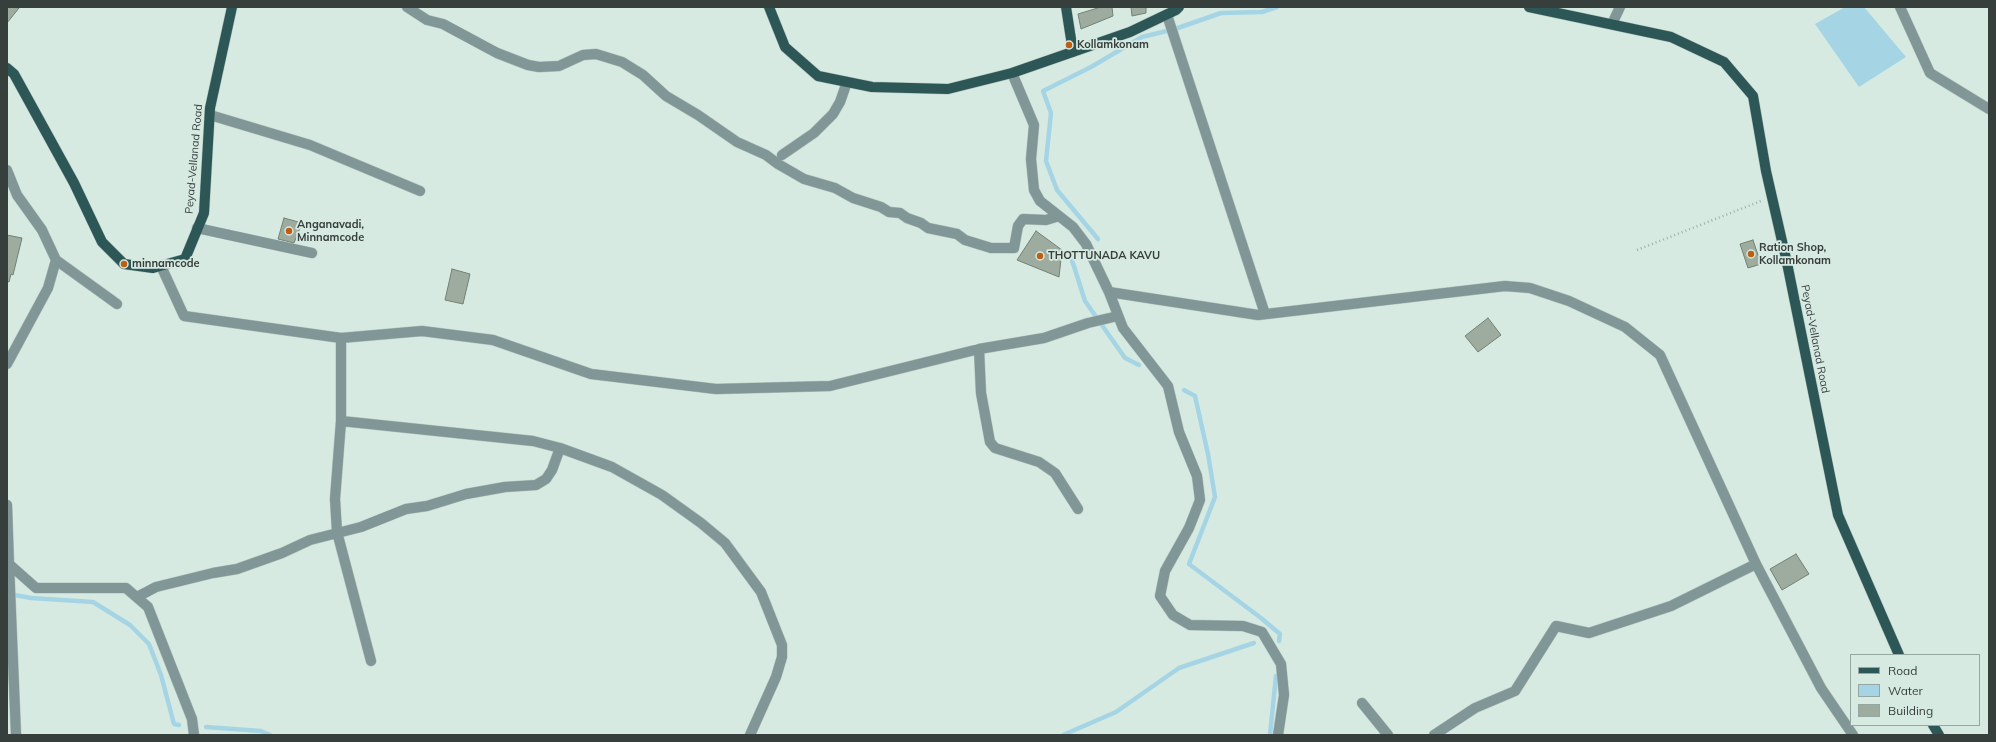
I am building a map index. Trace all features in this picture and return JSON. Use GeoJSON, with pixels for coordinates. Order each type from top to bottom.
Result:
{"type":"FeatureCollection","features":[{"type":"Feature","properties":{"kind":"main road","name":"Peyad-Vellanad Road"},"geometry":{"type":"LineString","coordinates":[[7,68],[14,74],[74,183],[102,242],[124,264],[153,268],[161,266],[185,259],[204,213],[210,115],[232,7]]}},
{"type":"Feature","properties":{"kind":"main road"},"geometry":{"type":"LineString","coordinates":[[769,7],[785,47],[818,76],[872,87],[948,89],[1012,73],[1130,32],[1168,18],[1179,7]]}},
{"type":"Feature","properties":{"kind":"main road"},"geometry":{"type":"LineString","coordinates":[[1066,7],[1073,52]]}},
{"type":"Feature","properties":{"kind":"main road","name":"Peyad-Vellanad Road"},"geometry":{"type":"LineString","coordinates":[[1529,7],[1671,37],[1724,62],[1753,96],[1772,197],[1787,263],[1838,515],[1899,654]]}},
{"type":"Feature","properties":{"kind":"main road"},"geometry":{"type":"LineString","coordinates":[[1934,726],[1940,735]]}},
{"type":"Feature","properties":{"kind":"street"},"geometry":{"type":"LineString","coordinates":[[407,7],[427,20],[443,24],[506,57],[528,65],[539,67],[559,66],[584,55],[596,54],[622,62],[643,75],[666,96],[698,115],[737,142],[766,154],[778,164],[804,179],[835,188],[853,198],[881,207],[889,212],[900,213],[928,228],[953,232],[965,240],[991,248],[1014,248],[1018,226],[1023,219],[1046,220],[1059,216]]}},
{"type":"Feature","properties":{"kind":"street"},"geometry":{"type":"LineString","coordinates":[[1612,24],[1620,7]]}},
{"type":"Feature","properties":{"kind":"street"},"geometry":{"type":"LineString","coordinates":[[1900,7],[1930,73],[1989,109]]}},
{"type":"Feature","properties":{"kind":"street"},"geometry":{"type":"LineString","coordinates":[[1168,18],[1265,314]]}},
{"type":"Feature","properties":{"kind":"street"},"geometry":{"type":"LineString","coordinates":[[1012,73],[1034,124],[1031,159],[1034,190],[1040,201],[1073,227],[1086,244],[1109,292],[1114,317],[1168,386],[1180,432],[1197,476],[1200,500],[1189,528],[1165,571],[1160,596],[1173,615],[1190,625],[1243,626],[1262,632],[1281,664],[1284,695],[1278,735]]}},
{"type":"Feature","properties":{"kind":"street"},"geometry":{"type":"LineString","coordinates":[[782,155],[814,133],[832,114],[840,102],[847,82]]}},
{"type":"Feature","properties":{"kind":"street"},"geometry":{"type":"LineString","coordinates":[[210,115],[310,145],[420,191]]}},
{"type":"Feature","properties":{"kind":"street"},"geometry":{"type":"LineString","coordinates":[[7,170],[17,194],[42,230],[56,260],[117,304]]}},
{"type":"Feature","properties":{"kind":"street"},"geometry":{"type":"LineString","coordinates":[[197,228],[312,252]]}},
{"type":"Feature","properties":{"kind":"street"},"geometry":{"type":"LineString","coordinates":[[7,364],[48,288],[56,260]]}},
{"type":"Feature","properties":{"kind":"street"},"geometry":{"type":"LineString","coordinates":[[161,266],[184,316],[341,338],[422,331],[493,340],[591,374],[716,388],[830,386],[978,349],[1044,338],[1088,323],[1114,317]]}},
{"type":"Feature","properties":{"kind":"street"},"geometry":{"type":"LineString","coordinates":[[1109,292],[1258,315],[1505,286],[1530,288],[1569,300],[1624,327],[1660,355],[1756,564],[1821,688],[1854,735]]}},
{"type":"Feature","properties":{"kind":"street"},"geometry":{"type":"LineString","coordinates":[[341,338],[341,421],[335,498],[337,532],[371,661]]}},
{"type":"Feature","properties":{"kind":"street"},"geometry":{"type":"LineString","coordinates":[[978,349],[981,393],[990,442],[995,448],[1039,462],[1055,473],[1078,509]]}},
{"type":"Feature","properties":{"kind":"street"},"geometry":{"type":"LineString","coordinates":[[341,421],[533,441],[560,448],[612,467],[672,502],[725,544],[761,592],[782,646],[782,657],[776,677],[750,735]]}},
{"type":"Feature","properties":{"kind":"street"},"geometry":{"type":"LineString","coordinates":[[137,597],[156,587],[213,573],[237,569],[282,553],[310,540],[361,527],[406,508],[445,502],[466,494],[505,487],[536,485],[546,479],[552,470],[560,448]]}},
{"type":"Feature","properties":{"kind":"street"},"geometry":{"type":"LineString","coordinates":[[7,505],[16,735]]}},
{"type":"Feature","properties":{"kind":"street"},"geometry":{"type":"LineString","coordinates":[[9,564],[36,588],[126,588],[148,607],[192,719],[194,735]]}},
{"type":"Feature","properties":{"kind":"street"},"geometry":{"type":"LineString","coordinates":[[1434,735],[1475,708],[1515,691],[1556,626],[1590,633],[1671,606],[1756,564]]}},
{"type":"Feature","properties":{"kind":"street"},"geometry":{"type":"LineString","coordinates":[[1362,703],[1388,735]]}},
{"type":"Feature","properties":{"kind":"path"},"geometry":{"type":"LineString","coordinates":[[1637,250],[1772,197]]}},
{"type":"Feature","properties":{"kind":"water"},"geometry":{"type":"Polygon","coordinates":[[[1845,7],[1864,7],[1906,57],[1859,87],[1815,24],[1845,7]]]}},
{"type":"Feature","properties":{"kind":"building"},"geometry":{"type":"Polygon","coordinates":[[[7,7],[19,8],[7,23],[7,7]]]}},
{"type":"Feature","properties":{"kind":"building"},"geometry":{"type":"Polygon","coordinates":[[[1101,7],[1112,7],[1113,16],[1081,29],[1078,14],[1101,7]]]}},
{"type":"Feature","properties":{"kind":"building"},"geometry":{"type":"Polygon","coordinates":[[[1131,7],[1146,7],[1146,13],[1132,16],[1131,7]]]}},
{"type":"Feature","properties":{"kind":"building","name":"Anganavadi, Minnamcode"},"geometry":{"type":"Polygon","coordinates":[[[284,218],[302,223],[294,243],[278,239],[284,218]]]}},
{"type":"Feature","properties":{"kind":"building","name":"THOTTUNADA KAVU"},"geometry":{"type":"Polygon","coordinates":[[[1036,231],[1062,250],[1059,277],[1017,260],[1036,231]]]}},
{"type":"Feature","properties":{"kind":"building"},"geometry":{"type":"Polygon","coordinates":[[[7,235],[22,238],[13,275],[11,274],[9,282],[7,281],[7,235]]]}},
{"type":"Feature","properties":{"kind":"building","name":"Ration Shop, Kollamkonam"},"geometry":{"type":"Polygon","coordinates":[[[1753,240],[1761,264],[1748,268],[1740,244],[1753,240]]]}},
{"type":"Feature","properties":{"kind":"building"},"geometry":{"type":"Polygon","coordinates":[[[452,269],[470,274],[463,304],[445,300],[452,269]]]}},
{"type":"Feature","properties":{"kind":"building"},"geometry":{"type":"Polygon","coordinates":[[[1488,318],[1501,335],[1478,352],[1465,336],[1488,318]]]}},
{"type":"Feature","properties":{"kind":"building"},"geometry":{"type":"Polygon","coordinates":[[[1796,554],[1809,574],[1782,590],[1770,569],[1796,554]]]}},
{"type":"Feature","properties":{"kind":"waterway"},"geometry":{"type":"LineString","coordinates":[[1098,239],[1057,190],[1046,161],[1051,113],[1043,91],[1091,67],[1142,37],[1175,29],[1221,13],[1262,12],[1277,7]]}},
{"type":"Feature","properties":{"kind":"waterway"},"geometry":{"type":"LineString","coordinates":[[1076,253],[1071,257],[1085,301],[1125,358],[1139,365]]}},
{"type":"Feature","properties":{"kind":"waterway"},"geometry":{"type":"LineString","coordinates":[[1184,390],[1195,396],[1208,454],[1215,497],[1189,564],[1280,634],[1279,641]]}},
{"type":"Feature","properties":{"kind":"waterway"},"geometry":{"type":"LineString","coordinates":[[9,594],[31,598],[93,602],[130,625],[149,644],[161,675],[174,724],[179,725]]}},
{"type":"Feature","properties":{"kind":"waterway"},"geometry":{"type":"LineString","coordinates":[[1063,735],[1116,712],[1179,668],[1254,643]]}},
{"type":"Feature","properties":{"kind":"waterway"},"geometry":{"type":"LineString","coordinates":[[1270,735],[1276,676]]}},
{"type":"Feature","properties":{"kind":"waterway"},"geometry":{"type":"LineString","coordinates":[[206,727],[261,731],[270,735]]}},
{"type":"Feature","properties":{"kind":"place","name":"Kollamkonam"},"geometry":{"type":"Point","coordinates":[1069,45]}},
{"type":"Feature","properties":{"kind":"place","name":"Anganavadi, Minnamcode"},"geometry":{"type":"Point","coordinates":[289,231]}},
{"type":"Feature","properties":{"kind":"place","name":"Ration Shop, Kollamkonam"},"geometry":{"type":"Point","coordinates":[1751,254]}},
{"type":"Feature","properties":{"kind":"place","name":"THOTTUNADA KAVU"},"geometry":{"type":"Point","coordinates":[1040,256]}},
{"type":"Feature","properties":{"kind":"place","name":"minnamcode"},"geometry":{"type":"Point","coordinates":[124,264]}}]}
